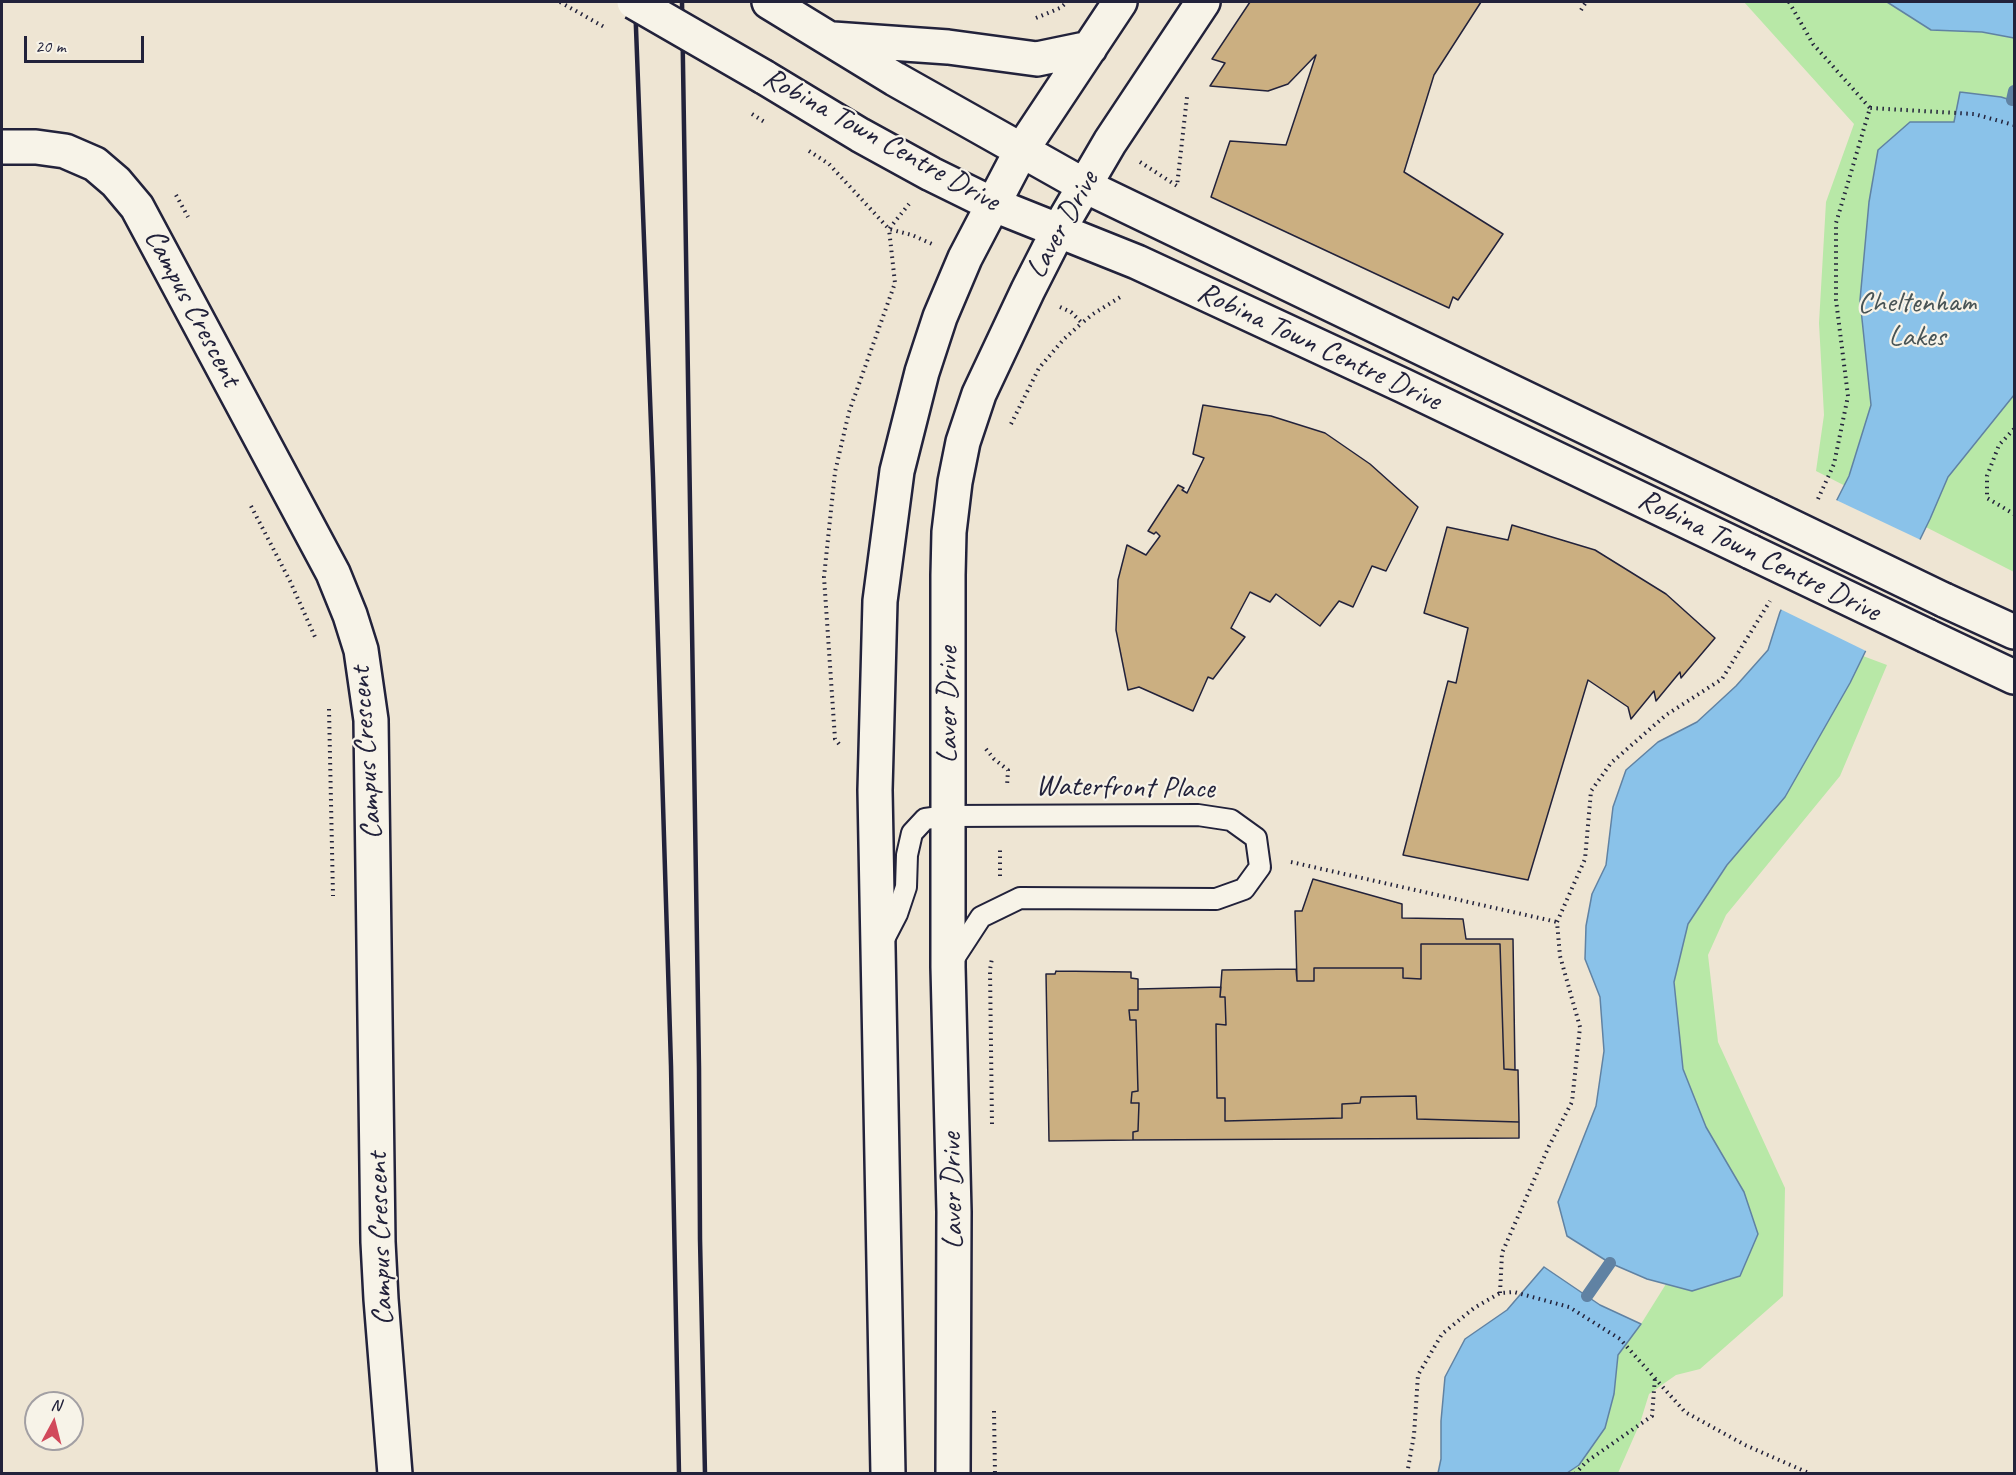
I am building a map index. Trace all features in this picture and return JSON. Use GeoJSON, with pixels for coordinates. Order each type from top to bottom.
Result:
{"type":"FeatureCollection","features":[{"type":"Feature","properties":{"kind":"street","name":"Robina Town Centre Drive"},"geometry":{"type":"LineString","coordinates":[[634,2],[880,146],[992,204],[1137,262],[1402,385],[2014,677]]}},
{"type":"Feature","properties":{"kind":"street","name":"Robina Town Centre Drive"},"geometry":{"type":"LineString","coordinates":[[769,2],[1021,151],[1085,186],[2014,632]]}},
{"type":"Feature","properties":{"kind":"street"},"geometry":{"type":"LineString","coordinates":[[888,1473],[875,789],[880,601],[897,471],[913,405],[940,317],[964,258],[1021,151],[1120,2]]}},
{"type":"Feature","properties":{"kind":"street","name":"Laver Drive"},"geometry":{"type":"LineString","coordinates":[[953,1473],[954,1212],[948,967],[948,575],[949,532],[955,482],[963,442],[979,394],[1028,290],[1110,142],[1203,2]]}},
{"type":"Feature","properties":{"kind":"street"},"geometry":{"type":"LineString","coordinates":[[829,39],[948,47],[1037,58],[1090,48]]}},
{"type":"Feature","properties":{"kind":"street","name":"Campus Crescent"},"geometry":{"type":"LineString","coordinates":[[2,147],[36,147],[65,151],[94,164],[116,182],[137,207],[333,573],[361,650],[371,720],[378,1242],[395,1473]]}},
{"type":"Feature","properties":{"kind":"lane","name":"Waterfront Place"},"geometry":{"type":"LineString","coordinates":[[878,951],[897,914],[906,887],[907,855],[912,833],[925,819],[948,816],[1198,815],[1231,820],[1256,838],[1258,855]]}},
{"type":"Feature","properties":{"kind":"lane"},"geometry":{"type":"LineString","coordinates":[[948,967],[981,917],[1020,898],[1216,899],[1244,889],[1260,867],[1258,855]]}},
{"type":"Feature","properties":{"kind":"path"},"geometry":{"type":"LineString","coordinates":[[1581,10],[1586,2]]}},
{"type":"Feature","properties":{"kind":"path"},"geometry":{"type":"LineString","coordinates":[[1789,2],[1813,44],[1870,108],[1974,114],[2014,125]]}},
{"type":"Feature","properties":{"kind":"path"},"geometry":{"type":"LineString","coordinates":[[1177,186],[1187,98],[1191,89]]}},
{"type":"Feature","properties":{"kind":"path"},"geometry":{"type":"LineString","coordinates":[[1815,505],[1834,464],[1848,396],[1836,300],[1836,223],[1870,108]]}},
{"type":"Feature","properties":{"kind":"path"},"geometry":{"type":"LineString","coordinates":[[875,789],[835,739],[824,577],[835,472],[849,412],[895,283],[889,229]]}},
{"type":"Feature","properties":{"kind":"path"},"geometry":{"type":"LineString","coordinates":[[2014,429],[2000,445],[1987,476],[1987,498],[2014,514]]}},
{"type":"Feature","properties":{"kind":"path"},"geometry":{"type":"LineString","coordinates":[[246,496],[290,581],[317,642]]}},
{"type":"Feature","properties":{"kind":"path"},"geometry":{"type":"LineString","coordinates":[[1500,1293],[1502,1253],[1549,1146],[1572,1102],[1580,1027],[1560,956],[1557,922],[1585,859],[1591,791],[1611,763],[1666,715],[1722,679],[1772,597]]}},
{"type":"Feature","properties":{"kind":"path"},"geometry":{"type":"LineString","coordinates":[[329,702],[334,902]]}},
{"type":"Feature","properties":{"kind":"path"},"geometry":{"type":"LineString","coordinates":[[1258,855],[1557,922]]}},
{"type":"Feature","properties":{"kind":"path"},"geometry":{"type":"LineString","coordinates":[[1407,1473],[1414,1435],[1418,1375],[1442,1334],[1474,1308],[1500,1293],[1514,1293],[1569,1307],[1620,1340],[1685,1412],[1745,1445],[1811,1473]]}},
{"type":"Feature","properties":{"kind":"path"},"geometry":{"type":"LineString","coordinates":[[1575,1473],[1586,1462],[1652,1416],[1655,1377]]}},
{"type":"Feature","properties":{"kind":"green space","name":"Cheltenham Lakes"},"geometry":{"type":"Polygon","coordinates":[[[1744,2],[2014,2],[2014,572],[1816,471],[1824,415],[1819,323],[1826,202],[1854,124],[1744,2]]]}},
{"type":"Feature","properties":{"kind":"green space"},"geometry":{"type":"Polygon","coordinates":[[[1863,656],[1887,665],[1840,776],[1726,915],[1708,955],[1718,1042],[1785,1188],[1783,1296],[1700,1369],[1676,1375],[1649,1394],[1640,1423],[1618,1473],[1567,1474],[1579,1465],[1614,1394],[1618,1355],[1666,1284],[1692,1291],[1744,1192],[1706,1127],[1683,1069],[1674,982],[1688,924],[1850,683],[1863,656]]]}},
{"type":"Feature","properties":{"kind":"water"},"geometry":{"type":"Polygon","coordinates":[[[1887,2],[2014,2],[2014,38],[1982,32],[1931,30],[1887,2]]]}},
{"type":"Feature","properties":{"kind":"water"},"geometry":{"type":"Polygon","coordinates":[[[1960,92],[2001,97],[2014,101],[2014,395],[1948,477],[1850,683],[1785,797],[1727,865],[1688,924],[1674,982],[1683,1069],[1706,1127],[1744,1192],[1758,1234],[1740,1276],[1692,1291],[1647,1279],[1610,1263],[1567,1236],[1558,1202],[1596,1106],[1604,1051],[1600,997],[1585,959],[1586,926],[1592,894],[1606,865],[1613,807],[1626,770],[1658,742],[1697,722],[1736,686],[1768,650],[1780,612],[1849,476],[1871,405],[1860,300],[1869,202],[1878,150],[1910,122],[1954,122],[1960,92]]]}},
{"type":"Feature","properties":{"kind":"water"},"geometry":{"type":"Polygon","coordinates":[[[1544,1267],[1600,1305],[1641,1324],[1618,1355],[1614,1394],[1605,1428],[1579,1465],[1567,1473],[1438,1473],[1441,1459],[1441,1421],[1445,1377],[1465,1339],[1507,1310],[1544,1267]]]}},
{"type":"Feature","properties":{"kind":"pier"},"geometry":{"type":"Polygon","coordinates":[[[1834,499],[1923,541],[1868,652],[1778,608],[1834,499]]]}},
{"type":"Feature","properties":{"kind":"building"},"geometry":{"type":"Polygon","coordinates":[[[1250,2],[1481,2],[1434,75],[1404,172],[1503,234],[1458,300],[1453,297],[1449,308],[1211,197],[1230,141],[1286,145],[1316,55],[1288,84],[1268,91],[1210,86],[1225,63],[1212,59],[1250,2]]]}},
{"type":"Feature","properties":{"kind":"building"},"geometry":{"type":"Polygon","coordinates":[[[1203,405],[1271,416],[1325,433],[1370,464],[1418,507],[1386,571],[1372,566],[1353,607],[1339,601],[1320,626],[1276,594],[1270,602],[1250,592],[1231,628],[1245,637],[1213,679],[1208,677],[1193,711],[1139,687],[1128,690],[1116,630],[1118,580],[1127,545],[1146,555],[1160,536],[1156,532],[1154,534],[1148,531],[1178,485],[1187,493],[1204,458],[1193,454],[1203,405]]]}},
{"type":"Feature","properties":{"kind":"building"},"geometry":{"type":"Polygon","coordinates":[[[1512,525],[1595,550],[1666,594],[1715,638],[1681,678],[1680,672],[1656,701],[1654,691],[1631,719],[1628,707],[1588,680],[1528,880],[1403,855],[1448,681],[1456,683],[1468,628],[1424,613],[1447,527],[1508,540],[1512,525]]]}},
{"type":"Feature","properties":{"kind":"building"},"geometry":{"type":"Polygon","coordinates":[[[1313,879],[1402,904],[1402,918],[1463,919],[1466,939],[1513,939],[1515,1070],[1504,1069],[1500,944],[1421,944],[1421,979],[1403,978],[1403,968],[1314,968],[1314,981],[1297,981],[1295,911],[1302,911],[1313,879]]]}},
{"type":"Feature","properties":{"kind":"building"},"geometry":{"type":"Polygon","coordinates":[[[1421,944],[1500,944],[1504,1069],[1518,1070],[1519,1122],[1417,1119],[1416,1096],[1361,1097],[1360,1103],[1342,1104],[1342,1118],[1225,1121],[1225,1098],[1217,1098],[1216,1024],[1226,1025],[1225,997],[1220,997],[1222,970],[1296,969],[1297,981],[1314,981],[1314,968],[1403,968],[1403,978],[1421,979],[1421,944]]]}},
{"type":"Feature","properties":{"kind":"building"},"geometry":{"type":"Polygon","coordinates":[[[1056,971],[1131,972],[1131,978],[1138,979],[1138,1010],[1129,1010],[1130,1020],[1136,1020],[1138,1091],[1132,1092],[1131,1103],[1139,1103],[1138,1131],[1133,1132],[1133,1140],[1049,1141],[1046,974],[1055,974],[1056,971]]]}},
{"type":"Feature","properties":{"kind":"building"},"geometry":{"type":"Polygon","coordinates":[[[1221,987],[1220,997],[1225,997],[1226,1025],[1216,1024],[1217,1098],[1225,1098],[1225,1121],[1342,1118],[1342,1104],[1360,1103],[1361,1097],[1416,1096],[1417,1119],[1519,1122],[1519,1138],[1133,1140],[1133,1132],[1138,1131],[1139,1103],[1131,1103],[1132,1092],[1138,1091],[1136,1020],[1130,1020],[1129,1010],[1138,1010],[1138,989],[1221,987]]]}},
{"type":"Feature","properties":{"kind":"waterway"},"geometry":{"type":"LineString","coordinates":[[2012,100],[2014,91]]}},
{"type":"Feature","properties":{"kind":"waterway"},"geometry":{"type":"LineString","coordinates":[[1587,1296],[1610,1263]]}},
{"type":"Feature","properties":{"kind":"railway"},"geometry":{"type":"LineString","coordinates":[[635,2],[653,477],[671,1066],[679,1474]]}},
{"type":"Feature","properties":{"kind":"railway"},"geometry":{"type":"LineString","coordinates":[[682,2],[705,1474]]}}]}
